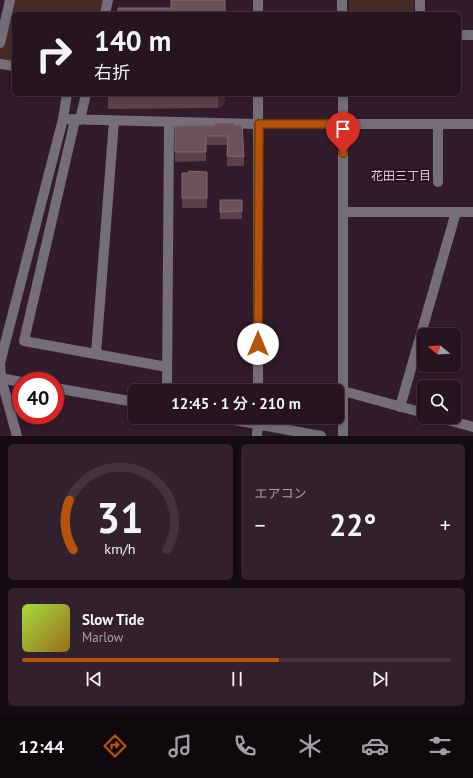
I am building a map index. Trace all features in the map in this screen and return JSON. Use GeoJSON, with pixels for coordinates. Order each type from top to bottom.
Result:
{"type":"FeatureCollection","features":[{"type":"Feature","properties":{"kind":"street"},"geometry":{"type":"LineString","coordinates":[[0,43],[10,0]]}},
{"type":"Feature","properties":{"kind":"street"},"geometry":{"type":"LineString","coordinates":[[105,12],[108,0]]}},
{"type":"Feature","properties":{"kind":"street"},"geometry":{"type":"LineString","coordinates":[[258,0],[258,12]]}},
{"type":"Feature","properties":{"kind":"street"},"geometry":{"type":"LineString","coordinates":[[342,0],[342,12]]}},
{"type":"Feature","properties":{"kind":"street"},"geometry":{"type":"LineString","coordinates":[[420,0],[420,12]]}},
{"type":"Feature","properties":{"kind":"street"},"geometry":{"type":"LineString","coordinates":[[461,35],[473,35]]}},
{"type":"Feature","properties":{"kind":"street"},"geometry":{"type":"LineString","coordinates":[[0,64],[12,66]]}},
{"type":"Feature","properties":{"kind":"street"},"geometry":{"type":"LineString","coordinates":[[17,436],[1,378],[0,363],[63,120],[67,96]]}},
{"type":"Feature","properties":{"kind":"street"},"geometry":{"type":"LineString","coordinates":[[85,96],[77,120],[24,340],[167,367]]}},
{"type":"Feature","properties":{"kind":"street"},"geometry":{"type":"LineString","coordinates":[[258,96],[258,384]]}},
{"type":"Feature","properties":{"kind":"street"},"geometry":{"type":"LineString","coordinates":[[343,96],[343,384]]}},
{"type":"Feature","properties":{"kind":"street"},"geometry":{"type":"LineString","coordinates":[[63,120],[259,124],[473,124]]}},
{"type":"Feature","properties":{"kind":"street"},"geometry":{"type":"LineString","coordinates":[[96,354],[114,121]]}},
{"type":"Feature","properties":{"kind":"street"},"geometry":{"type":"LineString","coordinates":[[167,384],[169,123]]}},
{"type":"Feature","properties":{"kind":"street"},"geometry":{"type":"LineString","coordinates":[[438,124],[438,182]]}},
{"type":"Feature","properties":{"kind":"street"},"geometry":{"type":"LineString","coordinates":[[343,212],[473,212]]}},
{"type":"Feature","properties":{"kind":"street"},"geometry":{"type":"LineString","coordinates":[[400,407],[456,212]]}},
{"type":"Feature","properties":{"kind":"street"},"geometry":{"type":"LineString","coordinates":[[1,378],[12,380]]}},
{"type":"Feature","properties":{"kind":"street"},"geometry":{"type":"LineString","coordinates":[[64,390],[128,401]]}},
{"type":"Feature","properties":{"kind":"street"},"geometry":{"type":"LineString","coordinates":[[344,391],[417,412]]}},
{"type":"Feature","properties":{"kind":"street"},"geometry":{"type":"LineString","coordinates":[[258,424],[258,436]]}},
{"type":"Feature","properties":{"kind":"street"},"geometry":{"type":"LineString","coordinates":[[271,424],[321,436]]}},
{"type":"Feature","properties":{"kind":"street"},"geometry":{"type":"LineString","coordinates":[[343,424],[343,436]]}},
{"type":"Feature","properties":{"kind":"street"},"geometry":{"type":"LineString","coordinates":[[461,424],[473,427]]}},
{"type":"Feature","properties":{"kind":"shaded area"},"geometry":{"type":"Polygon","coordinates":[[[10,0],[108,0],[105,12],[12,12],[12,66],[0,64],[0,43],[10,0]]]}},
{"type":"Feature","properties":{"kind":"shaded area"},"geometry":{"type":"Polygon","coordinates":[[[349,0],[414,0],[414,12],[349,12],[349,0]]]}},
{"type":"Feature","properties":{"kind":"building"},"geometry":{"type":"Polygon","coordinates":[[[171,0],[225,0],[225,12],[118,12],[118,8],[171,8],[171,0]]]}},
{"type":"Feature","properties":{"kind":"building"},"geometry":{"type":"Polygon","coordinates":[[[215,123],[235,123],[235,125],[242,125],[244,157],[227,156],[228,136],[206,136],[206,152],[175,152],[175,126],[211,126],[215,125],[215,123]]]}},
{"type":"Feature","properties":{"kind":"building"},"geometry":{"type":"Polygon","coordinates":[[[189,171],[207,172],[207,198],[182,198],[182,173],[189,173],[189,171]]]}},
{"type":"Feature","properties":{"kind":"building"},"geometry":{"type":"Polygon","coordinates":[[[220,200],[242,200],[242,211],[220,212],[220,200]]]}},
{"type":"Feature","properties":{"kind":"district","name":"花田三丁目"},"geometry":{"type":"Point","coordinates":[401,176]}},
{"type":"Feature","properties":{"kind":"route"},"geometry":{"type":"LineString","coordinates":[[258,344],[259,124],[343,124],[343,153]]}}]}
